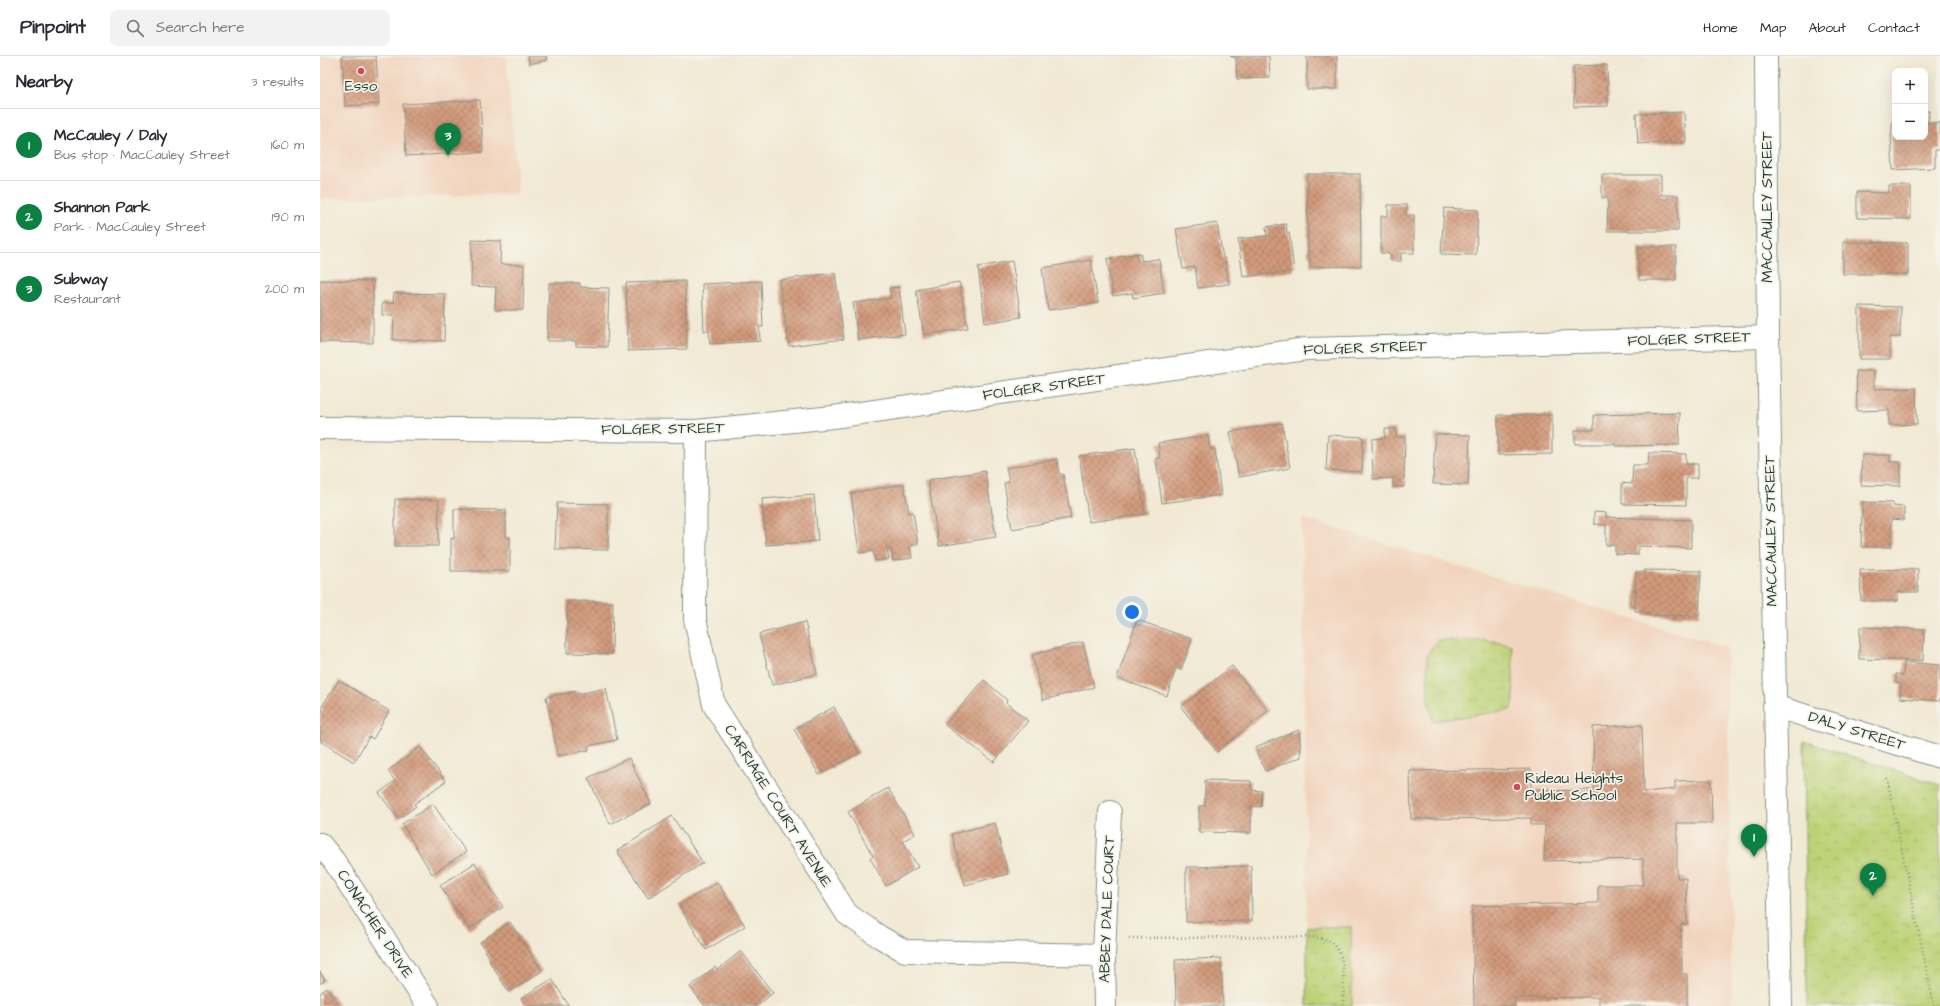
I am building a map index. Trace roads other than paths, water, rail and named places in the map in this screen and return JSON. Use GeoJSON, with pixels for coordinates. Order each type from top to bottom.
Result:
{"type":"FeatureCollection","features":[{"type":"Feature","properties":{"kind":"street","name":"MACCAULEY STREET"},"geometry":{"type":"LineString","coordinates":[[1766,56],[1768,337],[1781,1006]]}},
{"type":"Feature","properties":{"kind":"street","name":"FOLGER STREET"},"geometry":{"type":"LineString","coordinates":[[320,428],[696,431],[833,417],[1306,349],[1768,337]]}},
{"type":"Feature","properties":{"kind":"street","name":"CARRIAGE COURT AVENUE"},"geometry":{"type":"LineString","coordinates":[[696,431],[695,619],[714,705],[847,914],[880,937],[905,951],[1105,947]]}},
{"type":"Feature","properties":{"kind":"street","name":"DALY STREET"},"geometry":{"type":"LineString","coordinates":[[1774,706],[1940,757]]}},
{"type":"Feature","properties":{"kind":"street","name":"ABBEY DALE COURT"},"geometry":{"type":"LineString","coordinates":[[1105,1006],[1105,947],[1110,812]]}},
{"type":"Feature","properties":{"kind":"street","name":"CONACHER DRIVE"},"geometry":{"type":"LineString","coordinates":[[320,844],[334,861],[428,1006]]}},
{"type":"Feature","properties":{"kind":"place","name":"Esso"},"geometry":{"type":"Point","coordinates":[361,71]}},
{"type":"Feature","properties":{"kind":"place","name":"Subway"},"geometry":{"type":"Point","coordinates":[448,156]}},
{"type":"Feature","properties":{"kind":"place","name":"Rideau Heights Public School"},"geometry":{"type":"Point","coordinates":[1517,787]}},
{"type":"Feature","properties":{"kind":"place","name":"McCauley / Daly"},"geometry":{"type":"Point","coordinates":[1754,857]}},
{"type":"Feature","properties":{"kind":"place","name":"Shannon Park"},"geometry":{"type":"Point","coordinates":[1873,896]}}]}
